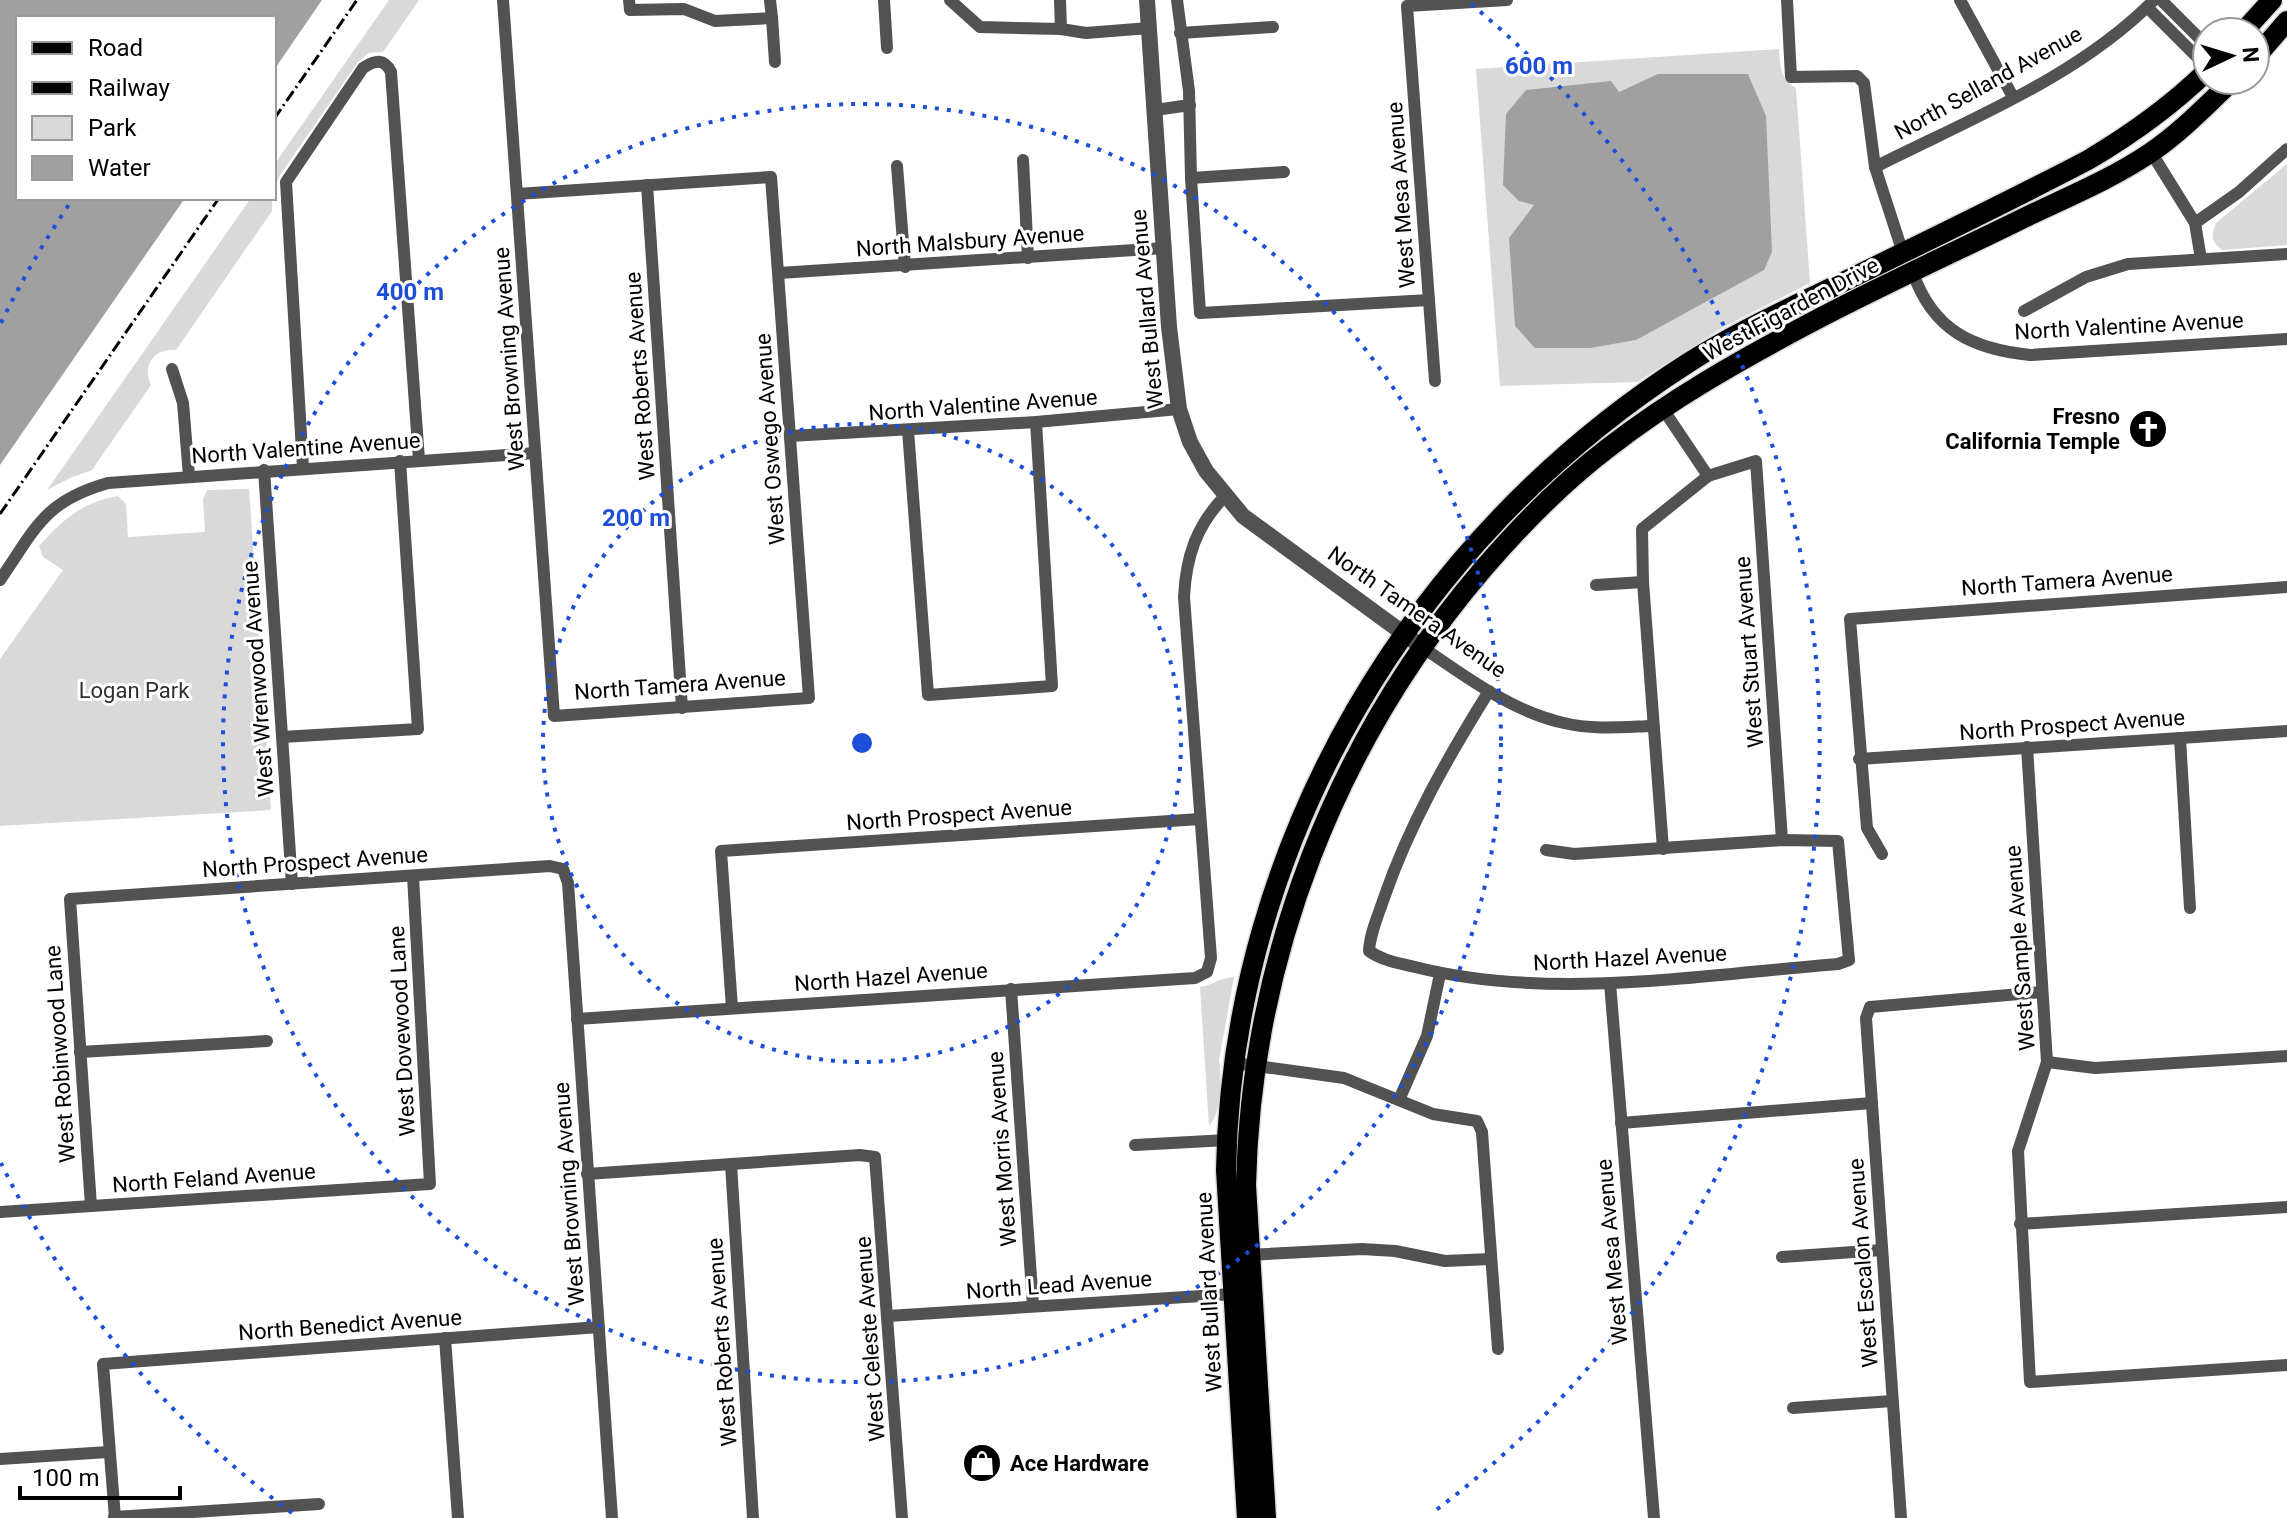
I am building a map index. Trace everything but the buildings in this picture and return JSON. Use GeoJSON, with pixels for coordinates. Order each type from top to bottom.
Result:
{"type":"FeatureCollection","features":[{"type":"Feature","properties":{"kind":"main road"},"geometry":{"type":"LineString","coordinates":[[2258,16],[2272,0]]}},
{"type":"Feature","properties":{"kind":"main road"},"geometry":{"type":"LineString","coordinates":[[2271,40],[2287,21]]}},
{"type":"Feature","properties":{"kind":"main road","name":"West Figarden Drive"},"geometry":{"type":"LineString","coordinates":[[1245,1065],[1263,926],[1304,813],[1351,716],[1403,633],[1513,502],[1563,455],[1644,392],[1691,361],[1753,325],[2033,189],[2126,137],[2175,102],[2191,86]]}},
{"type":"Feature","properties":{"kind":"main road"},"geometry":{"type":"LineString","coordinates":[[2199,111],[2207,96]]}},
{"type":"Feature","properties":{"kind":"main road","name":"West Figarden Drive"},"geometry":{"type":"LineString","coordinates":[[1245,1065],[1309,862],[1360,748],[1422,647],[1516,531],[1608,448],[1711,377],[1871,291],[2093,184],[2151,152],[2215,96]]}},
{"type":"Feature","properties":{"kind":"main road"},"geometry":{"type":"LineString","coordinates":[[1913,273],[1922,257],[1937,246],[1938,234]]}},
{"type":"Feature","properties":{"kind":"main road"},"geometry":{"type":"LineString","coordinates":[[1871,291],[1899,266],[1903,253]]}},
{"type":"Feature","properties":{"kind":"main road","name":"West Bullard Avenue"},"geometry":{"type":"LineString","coordinates":[[1245,1065],[1227,1140],[1228,1221],[1248,1474],[1247,1518]]}},
{"type":"Feature","properties":{"kind":"main road","name":"West Bullard Avenue"},"geometry":{"type":"LineString","coordinates":[[1245,1065],[1248,1255],[1266,1508]]}},
{"type":"Feature","properties":{"kind":"main road"},"geometry":{"type":"LineString","coordinates":[[1227,1140],[1235,1152],[1238,1175],[1246,1185]]}},
{"type":"Feature","properties":{"kind":"main road"},"geometry":{"type":"LineString","coordinates":[[1248,1474],[1255,1497],[1266,1508]]}},
{"type":"Feature","properties":{"kind":"street","name":"West Browning Avenue"},"geometry":{"type":"LineString","coordinates":[[503,0],[554,716]]}},
{"type":"Feature","properties":{"kind":"street"},"geometry":{"type":"LineString","coordinates":[[629,0],[630,10],[684,9],[715,21],[772,18]]}},
{"type":"Feature","properties":{"kind":"street"},"geometry":{"type":"LineString","coordinates":[[770,0],[775,62]]}},
{"type":"Feature","properties":{"kind":"street"},"geometry":{"type":"LineString","coordinates":[[884,0],[887,48]]}},
{"type":"Feature","properties":{"kind":"street"},"geometry":{"type":"LineString","coordinates":[[950,0],[980,27],[1061,29],[1086,33],[1149,28]]}},
{"type":"Feature","properties":{"kind":"street"},"geometry":{"type":"LineString","coordinates":[[1060,0],[1061,29]]}},
{"type":"Feature","properties":{"kind":"street","name":"West Bullard Avenue"},"geometry":{"type":"LineString","coordinates":[[1147,0],[1169,327],[1179,409],[1190,442],[1225,496]]}},
{"type":"Feature","properties":{"kind":"street"},"geometry":{"type":"LineString","coordinates":[[1177,0],[1190,105],[1191,178],[1200,313],[1429,300]]}},
{"type":"Feature","properties":{"kind":"street","name":"West Mesa Avenue"},"geometry":{"type":"LineString","coordinates":[[1435,381],[1407,6],[1507,0]]}},
{"type":"Feature","properties":{"kind":"street"},"geometry":{"type":"LineString","coordinates":[[1787,0],[1791,77],[1857,76],[1864,83],[1875,167],[1903,253]]}},
{"type":"Feature","properties":{"kind":"street"},"geometry":{"type":"LineString","coordinates":[[1960,0],[2013,97]]}},
{"type":"Feature","properties":{"kind":"street"},"geometry":{"type":"LineString","coordinates":[[2161,0],[2191,30]]}},
{"type":"Feature","properties":{"kind":"street"},"geometry":{"type":"LineString","coordinates":[[2150,4],[2191,51]]}},
{"type":"Feature","properties":{"kind":"street","name":"North Selland Avenue"},"geometry":{"type":"LineString","coordinates":[[1875,167],[2066,68],[2130,25],[2150,4]]}},
{"type":"Feature","properties":{"kind":"street"},"geometry":{"type":"LineString","coordinates":[[1180,33],[1273,27]]}},
{"type":"Feature","properties":{"kind":"street"},"geometry":{"type":"LineString","coordinates":[[303,468],[286,182],[363,68],[371,62],[380,61],[391,72],[419,460]]}},
{"type":"Feature","properties":{"kind":"street"},"geometry":{"type":"LineString","coordinates":[[1155,110],[1190,105]]}},
{"type":"Feature","properties":{"kind":"street"},"geometry":{"type":"LineString","coordinates":[[2195,223],[2239,192],[2287,149]]}},
{"type":"Feature","properties":{"kind":"street"},"geometry":{"type":"LineString","coordinates":[[2151,152],[2195,223],[2201,259]]}},
{"type":"Feature","properties":{"kind":"street"},"geometry":{"type":"LineString","coordinates":[[1023,160],[1028,258]]}},
{"type":"Feature","properties":{"kind":"street"},"geometry":{"type":"LineString","coordinates":[[897,166],[905,267]]}},
{"type":"Feature","properties":{"kind":"street"},"geometry":{"type":"LineString","coordinates":[[1191,178],[1284,172]]}},
{"type":"Feature","properties":{"kind":"street","name":"West Oswego Avenue"},"geometry":{"type":"LineString","coordinates":[[647,185],[771,177],[809,698]]}},
{"type":"Feature","properties":{"kind":"street"},"geometry":{"type":"LineString","coordinates":[[517,194],[647,185]]}},
{"type":"Feature","properties":{"kind":"street","name":"West Roberts Avenue"},"geometry":{"type":"LineString","coordinates":[[647,185],[682,708]]}},
{"type":"Feature","properties":{"kind":"street","name":"North Malsbury Avenue"},"geometry":{"type":"LineString","coordinates":[[779,273],[1165,248]]}},
{"type":"Feature","properties":{"kind":"street"},"geometry":{"type":"LineString","coordinates":[[2024,311],[2086,277],[2128,264],[2287,254]]}},
{"type":"Feature","properties":{"kind":"street","name":"North Valentine Avenue"},"geometry":{"type":"LineString","coordinates":[[1913,273],[1921,295],[1935,315],[1959,335],[1996,351],[2030,355],[2287,339]]}},
{"type":"Feature","properties":{"kind":"street"},"geometry":{"type":"LineString","coordinates":[[172,369],[183,403],[189,476]]}},
{"type":"Feature","properties":{"kind":"street","name":"North Valentine Avenue"},"geometry":{"type":"LineString","coordinates":[[790,436],[1036,422],[1179,409]]}},
{"type":"Feature","properties":{"kind":"street"},"geometry":{"type":"LineString","coordinates":[[1663,409],[1708,476],[1642,529],[1652,726],[1663,849]]}},
{"type":"Feature","properties":{"kind":"street"},"geometry":{"type":"LineString","coordinates":[[908,430],[928,695],[1052,686],[1036,422]]}},
{"type":"Feature","properties":{"kind":"street","name":"North Valentine Avenue"},"geometry":{"type":"LineString","coordinates":[[0,580],[45,515],[82,490],[108,483],[535,453]]}},
{"type":"Feature","properties":{"kind":"street"},"geometry":{"type":"LineString","coordinates":[[282,737],[418,729],[400,461]]}},
{"type":"Feature","properties":{"kind":"street","name":"West Stuart Avenue"},"geometry":{"type":"LineString","coordinates":[[1708,476],[1756,461],[1782,840]]}},
{"type":"Feature","properties":{"kind":"street","name":"West Wrenwood Avenue"},"geometry":{"type":"LineString","coordinates":[[264,470],[292,884]]}},
{"type":"Feature","properties":{"kind":"street"},"geometry":{"type":"LineString","coordinates":[[1200,819],[1184,597],[1185,570],[1200,525],[1225,496]]}},
{"type":"Feature","properties":{"kind":"street","name":"North Tamera Avenue"},"geometry":{"type":"LineString","coordinates":[[1225,496],[1243,516],[1422,647],[1489,691],[1532,712],[1564,723],[1599,727],[1652,726]]}},
{"type":"Feature","properties":{"kind":"street"},"geometry":{"type":"LineString","coordinates":[[1596,585],[1643,582]]}},
{"type":"Feature","properties":{"kind":"street","name":"North Tamera Avenue"},"geometry":{"type":"LineString","coordinates":[[1859,759],[1850,619],[2287,587]]}},
{"type":"Feature","properties":{"kind":"street","name":"North Hazel Avenue"},"geometry":{"type":"LineString","coordinates":[[1489,691],[1452,750],[1391,878],[1370,939],[1369,951],[1378,958],[1440,974],[1521,983],[1610,983],[1838,964],[1849,960],[1838,841],[1782,840]]}},
{"type":"Feature","properties":{"kind":"street","name":"North Tamera Avenue"},"geometry":{"type":"LineString","coordinates":[[554,716],[809,698]]}},
{"type":"Feature","properties":{"kind":"street","name":"North Prospect Avenue"},"geometry":{"type":"LineString","coordinates":[[1859,759],[2287,731]]}},
{"type":"Feature","properties":{"kind":"street"},"geometry":{"type":"LineString","coordinates":[[2180,738],[2190,908]]}},
{"type":"Feature","properties":{"kind":"street","name":"West Sample Avenue"},"geometry":{"type":"LineString","coordinates":[[2027,747],[2047,1062],[2018,1151],[2030,1382],[2287,1365]]}},
{"type":"Feature","properties":{"kind":"street"},"geometry":{"type":"LineString","coordinates":[[1859,759],[1867,828],[1882,854]]}},
{"type":"Feature","properties":{"kind":"street","name":"North Hazel Avenue"},"geometry":{"type":"LineString","coordinates":[[577,1019],[1195,978],[1207,972],[1211,958],[1200,819]]}},
{"type":"Feature","properties":{"kind":"street","name":"North Prospect Avenue"},"geometry":{"type":"LineString","coordinates":[[732,1008],[721,851],[1200,819]]}},
{"type":"Feature","properties":{"kind":"street"},"geometry":{"type":"LineString","coordinates":[[1546,850],[1574,854],[1782,840]]}},
{"type":"Feature","properties":{"kind":"street","name":"North Prospect Avenue"},"geometry":{"type":"LineString","coordinates":[[70,899],[550,866],[563,869]]}},
{"type":"Feature","properties":{"kind":"street","name":"West Browning Avenue"},"geometry":{"type":"LineString","coordinates":[[563,869],[568,883],[612,1518]]}},
{"type":"Feature","properties":{"kind":"street","name":"West Dovewood Lane"},"geometry":{"type":"LineString","coordinates":[[413,876],[430,1184]]}},
{"type":"Feature","properties":{"kind":"street","name":"West Robinwood Lane"},"geometry":{"type":"LineString","coordinates":[[70,899],[91,1206]]}},
{"type":"Feature","properties":{"kind":"street"},"geometry":{"type":"LineString","coordinates":[[1399,1100],[1427,1036],[1440,974]]}},
{"type":"Feature","properties":{"kind":"street","name":"West Mesa Avenue"},"geometry":{"type":"LineString","coordinates":[[1610,983],[1654,1518]]}},
{"type":"Feature","properties":{"kind":"street","name":"West Morris Avenue"},"geometry":{"type":"LineString","coordinates":[[1011,989],[1033,1306]]}},
{"type":"Feature","properties":{"kind":"street","name":"West Escalon Avenue"},"geometry":{"type":"LineString","coordinates":[[1901,1518],[1865,1027],[1870,1007],[2042,992]]}},
{"type":"Feature","properties":{"kind":"street"},"geometry":{"type":"LineString","coordinates":[[80,1052],[267,1041]]}},
{"type":"Feature","properties":{"kind":"street"},"geometry":{"type":"LineString","coordinates":[[2047,1062],[2095,1068],[2287,1056]]}},
{"type":"Feature","properties":{"kind":"street"},"geometry":{"type":"LineString","coordinates":[[1245,1065],[1344,1078],[1433,1114],[1477,1121],[1482,1132],[1498,1349]]}},
{"type":"Feature","properties":{"kind":"street"},"geometry":{"type":"LineString","coordinates":[[1621,1123],[1872,1103]]}},
{"type":"Feature","properties":{"kind":"street"},"geometry":{"type":"LineString","coordinates":[[1135,1145],[1227,1140]]}},
{"type":"Feature","properties":{"kind":"street","name":"West Celeste Avenue"},"geometry":{"type":"LineString","coordinates":[[731,1164],[860,1155],[875,1157],[902,1518]]}},
{"type":"Feature","properties":{"kind":"street"},"geometry":{"type":"LineString","coordinates":[[587,1174],[731,1164]]}},
{"type":"Feature","properties":{"kind":"street","name":"West Roberts Avenue"},"geometry":{"type":"LineString","coordinates":[[731,1164],[753,1518]]}},
{"type":"Feature","properties":{"kind":"street","name":"North Feland Avenue"},"geometry":{"type":"LineString","coordinates":[[0,1212],[430,1184]]}},
{"type":"Feature","properties":{"kind":"street"},"geometry":{"type":"LineString","coordinates":[[2020,1224],[2287,1207]]}},
{"type":"Feature","properties":{"kind":"street"},"geometry":{"type":"LineString","coordinates":[[1248,1255],[1362,1249],[1395,1251],[1445,1261],[1490,1259]]}},
{"type":"Feature","properties":{"kind":"street"},"geometry":{"type":"LineString","coordinates":[[1782,1257],[1882,1250]]}},
{"type":"Feature","properties":{"kind":"street","name":"North Lead Avenue"},"geometry":{"type":"LineString","coordinates":[[888,1316],[1233,1294]]}},
{"type":"Feature","properties":{"kind":"street","name":"North Benedict Avenue"},"geometry":{"type":"LineString","coordinates":[[108,1452],[103,1364],[599,1327]]}},
{"type":"Feature","properties":{"kind":"street"},"geometry":{"type":"LineString","coordinates":[[445,1338],[458,1518]]}},
{"type":"Feature","properties":{"kind":"street"},"geometry":{"type":"LineString","coordinates":[[1793,1408],[1892,1401]]}},
{"type":"Feature","properties":{"kind":"street"},"geometry":{"type":"LineString","coordinates":[[0,1459],[108,1452],[114,1518],[319,1504]]}},
{"type":"Feature","properties":{"kind":"green space"},"geometry":{"type":"Polygon","coordinates":[[[389,0],[419,0],[383,52],[369,53],[358,62],[276,184],[276,162],[389,0]]]}},
{"type":"Feature","properties":{"kind":"green space"},"geometry":{"type":"Polygon","coordinates":[[[1779,49],[1784,76],[1796,88],[1810,283],[1722,328],[1637,382],[1500,386],[1476,69],[1779,49]]]}},
{"type":"Feature","properties":{"kind":"green space"},"geometry":{"type":"Polygon","coordinates":[[[2287,164],[2287,245],[2222,250],[2213,238],[2216,223],[2287,164]]]}},
{"type":"Feature","properties":{"kind":"green space"},"geometry":{"type":"Polygon","coordinates":[[[250,200],[272,200],[272,211],[176,350],[162,352],[152,359],[148,371],[151,385],[92,470],[47,490],[250,200]]]}},
{"type":"Feature","properties":{"kind":"green space","name":"Logan Park"},"geometry":{"type":"Polygon","coordinates":[[[249,489],[271,810],[0,826],[0,659],[63,570],[43,557],[39,546],[74,514],[94,503],[118,496],[126,504],[128,537],[205,532],[203,499],[207,490],[249,489]]]}},
{"type":"Feature","properties":{"kind":"green space"},"geometry":{"type":"Polygon","coordinates":[[[1234,977],[1219,1060],[1219,1104],[1209,1126],[1200,987],[1234,977]]]}},
{"type":"Feature","properties":{"kind":"water"},"geometry":{"type":"Polygon","coordinates":[[[0,0],[322,0],[276,67],[276,16],[16,16],[16,200],[184,200],[0,465],[0,0]]]}},
{"type":"Feature","properties":{"kind":"water"},"geometry":{"type":"Polygon","coordinates":[[[1658,74],[1748,74],[1766,116],[1772,252],[1764,270],[1636,340],[1590,348],[1535,348],[1515,326],[1509,238],[1534,205],[1519,201],[1503,185],[1506,114],[1526,90],[1611,81],[1619,92],[1658,74]]]}},
{"type":"Feature","properties":{"kind":"railway"},"geometry":{"type":"LineString","coordinates":[[276,116],[357,0]]}},
{"type":"Feature","properties":{"kind":"railway"},"geometry":{"type":"LineString","coordinates":[[0,514],[218,200]]}},
{"type":"Feature","properties":{"kind":"place","name":"Fresno California Temple"},"geometry":{"type":"Point","coordinates":[2148,429]}},
{"type":"Feature","properties":{"kind":"place","name":"Ace Hardware"},"geometry":{"type":"Point","coordinates":[982,1463]}}]}
